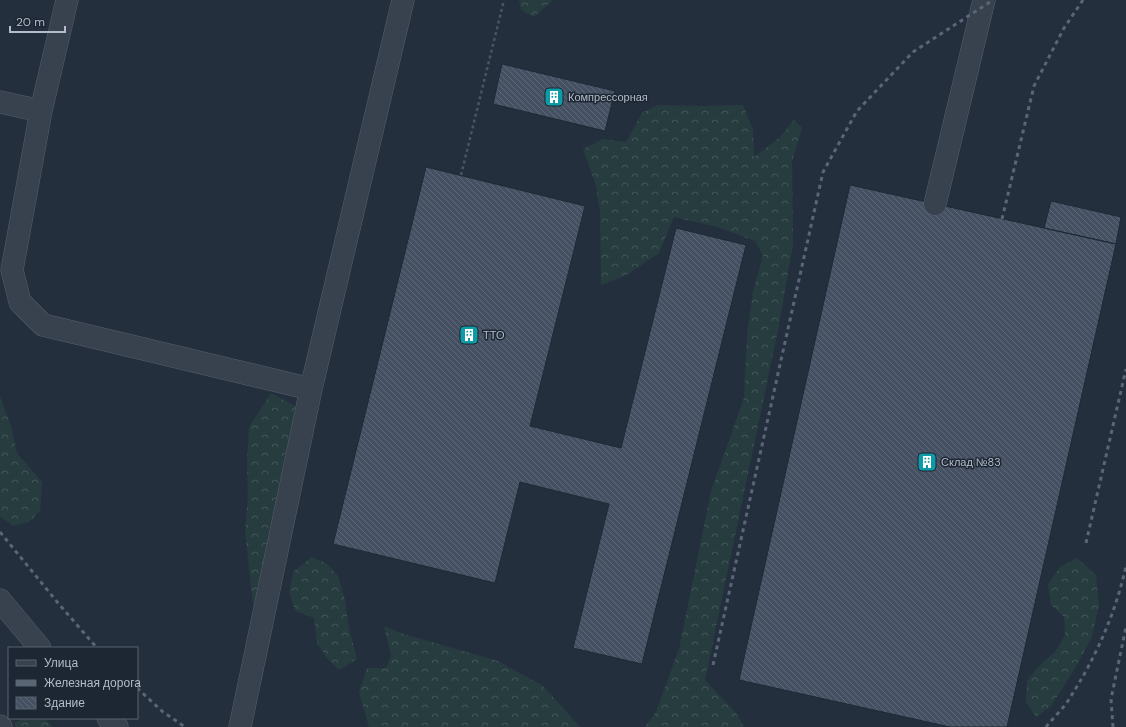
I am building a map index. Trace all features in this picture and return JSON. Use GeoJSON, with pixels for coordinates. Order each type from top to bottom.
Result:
{"type":"FeatureCollection","features":[{"type":"Feature","properties":{"kind":"street"},"geometry":{"type":"LineString","coordinates":[[67,0],[41,111],[12,270],[20,302],[43,325],[311,389]]}},
{"type":"Feature","properties":{"kind":"street"},"geometry":{"type":"LineString","coordinates":[[240,727],[311,389],[403,0]]}},
{"type":"Feature","properties":{"kind":"street"},"geometry":{"type":"LineString","coordinates":[[934,204],[984,0]]}},
{"type":"Feature","properties":{"kind":"street"},"geometry":{"type":"LineString","coordinates":[[0,102],[41,111]]}},
{"type":"Feature","properties":{"kind":"street"},"geometry":{"type":"LineString","coordinates":[[0,600],[39,647]]}},
{"type":"Feature","properties":{"kind":"street"},"geometry":{"type":"LineString","coordinates":[[109,719],[117,727]]}},
{"type":"Feature","properties":{"kind":"path"},"geometry":{"type":"LineString","coordinates":[[461,175],[504,0]]}},
{"type":"Feature","properties":{"kind":"green space"},"geometry":{"type":"Polygon","coordinates":[[[519,0],[553,0],[534,17],[521,10],[519,0]]]}},
{"type":"Feature","properties":{"kind":"green space"},"geometry":{"type":"Polygon","coordinates":[[[657,105],[743,105],[753,130],[754,157],[779,138],[794,120],[802,128],[792,162],[793,244],[779,325],[705,680],[736,713],[744,727],[645,727],[656,712],[679,649],[711,491],[744,398],[747,335],[753,291],[763,256],[755,241],[717,227],[674,217],[659,253],[625,276],[601,285],[600,212],[596,186],[583,149],[603,139],[626,142],[642,113],[657,105]]]}},
{"type":"Feature","properties":{"kind":"green space"},"geometry":{"type":"Polygon","coordinates":[[[271,393],[299,408],[265,572],[253,605],[245,531],[248,496],[247,464],[249,427],[271,393]]]}},
{"type":"Feature","properties":{"kind":"green space"},"geometry":{"type":"Polygon","coordinates":[[[0,396],[11,426],[17,453],[42,482],[40,511],[29,522],[13,526],[0,516],[0,396]]]}},
{"type":"Feature","properties":{"kind":"green space"},"geometry":{"type":"Polygon","coordinates":[[[312,557],[326,563],[338,576],[345,600],[349,629],[357,659],[339,670],[326,657],[317,643],[314,618],[295,611],[289,591],[294,571],[312,557]]]}},
{"type":"Feature","properties":{"kind":"green space"},"geometry":{"type":"Polygon","coordinates":[[[1077,558],[1096,575],[1099,605],[1092,637],[1074,670],[1051,706],[1036,717],[1026,702],[1027,681],[1038,667],[1055,652],[1065,635],[1064,617],[1051,605],[1048,584],[1060,567],[1077,558]]]}},
{"type":"Feature","properties":{"kind":"green space"},"geometry":{"type":"Polygon","coordinates":[[[384,626],[407,635],[498,661],[543,686],[580,727],[369,727],[359,692],[367,668],[386,668],[391,656],[384,626]]]}},
{"type":"Feature","properties":{"kind":"green space"},"geometry":{"type":"Polygon","coordinates":[[[22,719],[45,719],[53,727],[16,727],[14,724],[22,719]]]}},
{"type":"Feature","properties":{"kind":"building","name":"Компрессорная"},"geometry":{"type":"Polygon","coordinates":[[[502,64],[615,91],[605,131],[493,104],[502,64]]]}},
{"type":"Feature","properties":{"kind":"building","name":"ТТО"},"geometry":{"type":"Polygon","coordinates":[[[426,167],[585,206],[530,426],[621,448],[676,228],[746,245],[642,664],[573,648],[609,504],[520,482],[495,583],[333,544],[426,167]]]}},
{"type":"Feature","properties":{"kind":"building","name":"Склад №83"},"geometry":{"type":"Polygon","coordinates":[[[850,185],[1116,244],[1007,727],[950,727],[739,680],[850,185]]]}},
{"type":"Feature","properties":{"kind":"building"},"geometry":{"type":"Polygon","coordinates":[[[1051,201],[1121,217],[1116,244],[1044,228],[1051,201]]]}},
{"type":"Feature","properties":{"kind":"railway"},"geometry":{"type":"LineString","coordinates":[[713,665],[823,172],[857,111],[913,52],[993,0]]}},
{"type":"Feature","properties":{"kind":"railway"},"geometry":{"type":"LineString","coordinates":[[1002,219],[1034,86],[1064,28],[1083,0]]}},
{"type":"Feature","properties":{"kind":"railway"},"geometry":{"type":"LineString","coordinates":[[1086,543],[1126,369]]}},
{"type":"Feature","properties":{"kind":"railway"},"geometry":{"type":"LineString","coordinates":[[0,532],[96,647]]}},
{"type":"Feature","properties":{"kind":"railway"},"geometry":{"type":"LineString","coordinates":[[1046,727],[1069,700],[1097,650],[1117,600],[1126,566]]}},
{"type":"Feature","properties":{"kind":"railway"},"geometry":{"type":"LineString","coordinates":[[1113,727],[1111,699],[1126,627]]}},
{"type":"Feature","properties":{"kind":"railway"},"geometry":{"type":"LineString","coordinates":[[138,689],[163,712],[185,727]]}},
{"type":"Feature","properties":{"kind":"place","name":"Компрессорная"},"geometry":{"type":"Point","coordinates":[554,97]}},
{"type":"Feature","properties":{"kind":"place","name":"ТТО"},"geometry":{"type":"Point","coordinates":[469,335]}},
{"type":"Feature","properties":{"kind":"place","name":"Склад №83"},"geometry":{"type":"Point","coordinates":[927,462]}}]}
